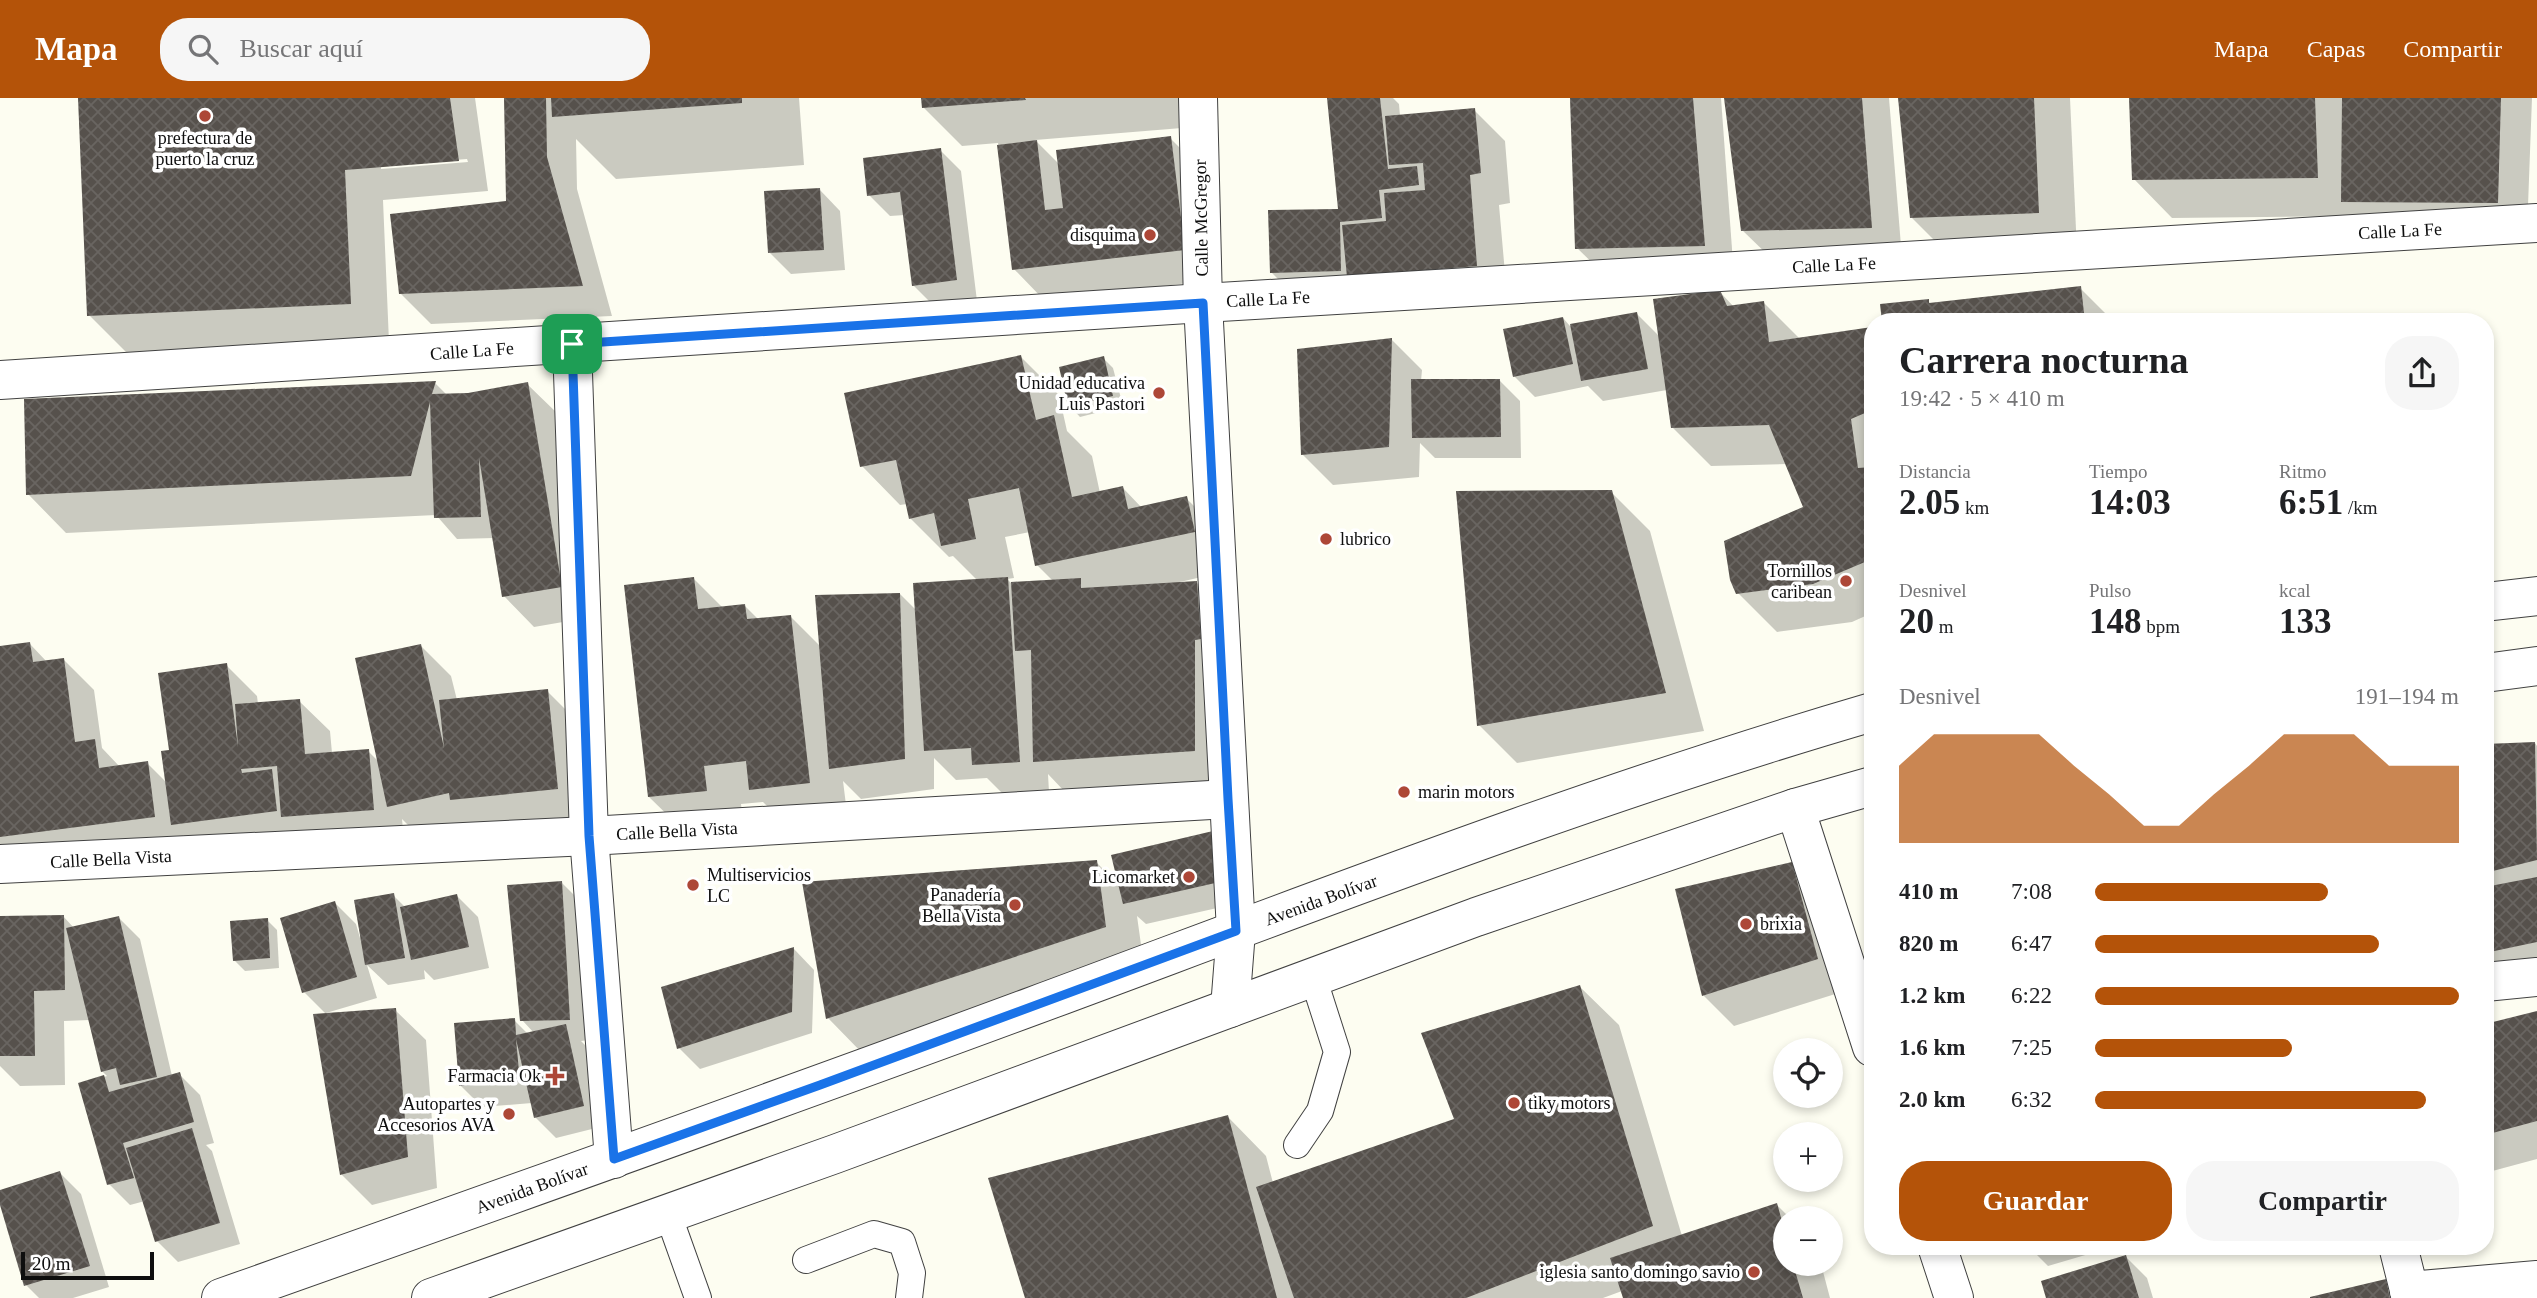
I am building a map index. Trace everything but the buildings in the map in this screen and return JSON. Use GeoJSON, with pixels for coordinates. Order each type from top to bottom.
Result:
{"type":"FeatureCollection","features":[{"type":"Feature","properties":{"kind":"street","name":"Calle McGregor"},"geometry":{"type":"LineString","coordinates":[[1198,98],[1203,303],[1236,931],[1230,1008]]}},
{"type":"Feature","properties":{"kind":"street","name":"Calle La Fe"},"geometry":{"type":"LineString","coordinates":[[0,380],[1203,303],[2537,223]]}},
{"type":"Feature","properties":{"kind":"street"},"geometry":{"type":"LineString","coordinates":[[572,344],[589,836],[614,1159]]}},
{"type":"Feature","properties":{"kind":"street"},"geometry":{"type":"LineString","coordinates":[[2494,601],[2537,596]]}},
{"type":"Feature","properties":{"kind":"street"},"geometry":{"type":"LineString","coordinates":[[2494,672],[2537,666]]}},
{"type":"Feature","properties":{"kind":"street","name":"Avenida Bolívar"},"geometry":{"type":"LineString","coordinates":[[221,1298],[834,1080],[1461,848],[1781,739],[1864,714]]}},
{"type":"Feature","properties":{"kind":"street"},"geometry":{"type":"LineString","coordinates":[[431,1298],[668,1214],[1476,917],[1795,808],[1864,788]]}},
{"type":"Feature","properties":{"kind":"street","name":"Calle Bella Vista"},"geometry":{"type":"LineString","coordinates":[[0,864],[589,836],[1228,799]]}},
{"type":"Feature","properties":{"kind":"street"},"geometry":{"type":"LineString","coordinates":[[1795,808],[1864,1022]]}},
{"type":"Feature","properties":{"kind":"street"},"geometry":{"type":"LineString","coordinates":[[2494,981],[2537,978]]}},
{"type":"Feature","properties":{"kind":"street"},"geometry":{"type":"LineString","coordinates":[[1940,1255],[1954,1298]]}},
{"type":"Feature","properties":{"kind":"street"},"geometry":{"type":"LineString","coordinates":[[2400,1255],[2410,1294],[2537,1280]]}},
{"type":"Feature","properties":{"kind":"lane"},"geometry":{"type":"LineString","coordinates":[[1297,1145],[1320,1111],[1336,1052],[1313,977]]}},
{"type":"Feature","properties":{"kind":"lane"},"geometry":{"type":"LineString","coordinates":[[668,1214],[698,1298]]}},
{"type":"Feature","properties":{"kind":"lane"},"geometry":{"type":"LineString","coordinates":[[806,1260],[874,1234],[902,1242],[912,1273],[909,1298]]}},
{"type":"Feature","properties":{"kind":"place","name":"prefectura de puerto la cruz"},"geometry":{"type":"Point","coordinates":[205,116]}},
{"type":"Feature","properties":{"kind":"place","name":"disquima"},"geometry":{"type":"Point","coordinates":[1150,235]}},
{"type":"Feature","properties":{"kind":"place","name":"Unidad educativa Luis Pastori"},"geometry":{"type":"Point","coordinates":[1159,393]}},
{"type":"Feature","properties":{"kind":"place","name":"lubrico"},"geometry":{"type":"Point","coordinates":[1326,539]}},
{"type":"Feature","properties":{"kind":"place","name":"Tornillos caribean"},"geometry":{"type":"Point","coordinates":[1846,581]}},
{"type":"Feature","properties":{"kind":"place","name":"marin motors"},"geometry":{"type":"Point","coordinates":[1404,792]}},
{"type":"Feature","properties":{"kind":"place","name":"Licomarket"},"geometry":{"type":"Point","coordinates":[1189,877]}},
{"type":"Feature","properties":{"kind":"place","name":"Multiservicios LC"},"geometry":{"type":"Point","coordinates":[693,885]}},
{"type":"Feature","properties":{"kind":"place","name":"Panadería Bella Vista"},"geometry":{"type":"Point","coordinates":[1015,905]}},
{"type":"Feature","properties":{"kind":"place","name":"brixia"},"geometry":{"type":"Point","coordinates":[1746,924]}},
{"type":"Feature","properties":{"kind":"place","name":"Farmacia Ok"},"geometry":{"type":"Point","coordinates":[555,1076]}},
{"type":"Feature","properties":{"kind":"place","name":"tiky motors"},"geometry":{"type":"Point","coordinates":[1514,1103]}},
{"type":"Feature","properties":{"kind":"place","name":"Autopartes y Accesorios AVA"},"geometry":{"type":"Point","coordinates":[509,1114]}},
{"type":"Feature","properties":{"kind":"place","name":"iglesia santo domingo savio"},"geometry":{"type":"Point","coordinates":[1754,1272]}},
{"type":"Feature","properties":{"kind":"route"},"geometry":{"type":"LineString","coordinates":[[1203,303],[1236,931],[614,1159],[589,836],[572,344],[1203,303]]}}]}
